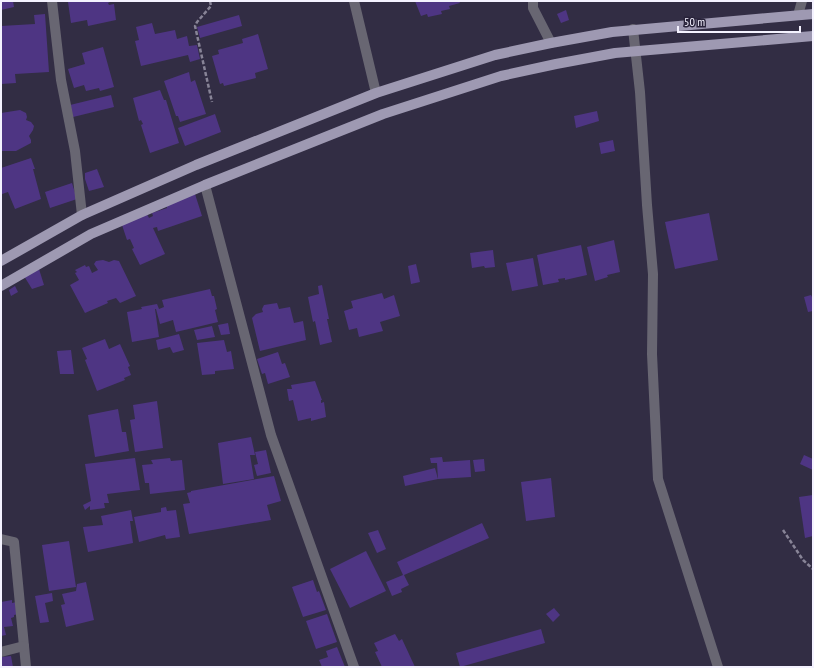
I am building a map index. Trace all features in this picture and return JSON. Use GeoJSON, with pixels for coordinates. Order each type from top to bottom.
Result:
{"type":"FeatureCollection","features":[{"type":"Feature","properties":{"kind":"main road"},"geometry":{"type":"LineString","coordinates":[[1,261],[82,214],[196,165],[376,93],[495,55],[551,43],[633,29],[813,14]]}},
{"type":"Feature","properties":{"kind":"main road"},"geometry":{"type":"LineString","coordinates":[[1,286],[92,234],[205,185],[383,114],[501,76],[615,53],[813,36]]}},
{"type":"Feature","properties":{"kind":"street"},"geometry":{"type":"LineString","coordinates":[[52,1],[61,80],[75,151],[82,214]]}},
{"type":"Feature","properties":{"kind":"street"},"geometry":{"type":"LineString","coordinates":[[354,1],[376,93]]}},
{"type":"Feature","properties":{"kind":"street"},"geometry":{"type":"LineString","coordinates":[[533,1],[533,8],[551,43]]}},
{"type":"Feature","properties":{"kind":"street"},"geometry":{"type":"LineString","coordinates":[[798,15],[802,1]]}},
{"type":"Feature","properties":{"kind":"street"},"geometry":{"type":"LineString","coordinates":[[633,29],[640,92],[653,274],[652,354],[658,479],[718,667]]}},
{"type":"Feature","properties":{"kind":"street"},"geometry":{"type":"LineString","coordinates":[[205,185],[271,436],[354,667]]}},
{"type":"Feature","properties":{"kind":"street"},"geometry":{"type":"LineString","coordinates":[[1,539],[14,542],[26,667]]}},
{"type":"Feature","properties":{"kind":"street"},"geometry":{"type":"LineString","coordinates":[[1,652],[24,646]]}},
{"type":"Feature","properties":{"kind":"path"},"geometry":{"type":"LineString","coordinates":[[210,1],[211,6],[195,26],[212,102]]}},
{"type":"Feature","properties":{"kind":"path"},"geometry":{"type":"LineString","coordinates":[[783,530],[803,560],[813,569]]}},
{"type":"Feature","properties":{"kind":"building"},"geometry":{"type":"Polygon","coordinates":[[[1,1],[13,1],[14,7],[1,10],[1,1]]]}},
{"type":"Feature","properties":{"kind":"building"},"geometry":{"type":"Polygon","coordinates":[[[112,1],[108,3],[109,5],[114,4],[116,20],[88,26],[87,20],[71,23],[68,2],[112,1]]]}},
{"type":"Feature","properties":{"kind":"building"},"geometry":{"type":"Polygon","coordinates":[[[415,1],[459,1],[460,3],[449,6],[450,9],[441,11],[442,14],[428,17],[427,14],[421,16],[415,1]]]}},
{"type":"Feature","properties":{"kind":"building"},"geometry":{"type":"Polygon","coordinates":[[[566,10],[569,20],[561,23],[557,14],[566,10]]]}},
{"type":"Feature","properties":{"kind":"building"},"geometry":{"type":"Polygon","coordinates":[[[45,14],[49,72],[15,74],[16,83],[1,84],[1,26],[35,24],[34,15],[45,14]]]}},
{"type":"Feature","properties":{"kind":"building"},"geometry":{"type":"Polygon","coordinates":[[[239,15],[242,26],[200,38],[197,27],[239,15]]]}},
{"type":"Feature","properties":{"kind":"building"},"geometry":{"type":"Polygon","coordinates":[[[152,23],[155,34],[175,30],[177,39],[187,36],[189,46],[197,45],[200,59],[190,62],[188,55],[141,66],[135,41],[139,40],[136,27],[152,23]]]}},
{"type":"Feature","properties":{"kind":"building"},"geometry":{"type":"Polygon","coordinates":[[[258,34],[268,69],[255,73],[256,78],[224,86],[223,83],[220,84],[212,56],[219,54],[218,50],[243,43],[242,39],[258,34]]]}},
{"type":"Feature","properties":{"kind":"building"},"geometry":{"type":"Polygon","coordinates":[[[103,47],[114,87],[100,91],[99,88],[86,91],[84,85],[74,88],[68,69],[85,64],[82,53],[103,47]]]}},
{"type":"Feature","properties":{"kind":"building"},"geometry":{"type":"Polygon","coordinates":[[[189,72],[191,82],[195,80],[206,114],[180,122],[178,116],[176,116],[164,81],[189,72]]]}},
{"type":"Feature","properties":{"kind":"building"},"geometry":{"type":"Polygon","coordinates":[[[160,90],[164,100],[166,100],[179,143],[150,153],[141,125],[143,124],[141,120],[139,121],[133,98],[160,90]]]}},
{"type":"Feature","properties":{"kind":"building"},"geometry":{"type":"Polygon","coordinates":[[[111,95],[114,107],[73,117],[70,105],[111,95]]]}},
{"type":"Feature","properties":{"kind":"building"},"geometry":{"type":"Polygon","coordinates":[[[20,110],[26,113],[26,120],[31,122],[34,126],[29,136],[31,143],[16,151],[1,151],[1,113],[20,110]]]}},
{"type":"Feature","properties":{"kind":"building"},"geometry":{"type":"Polygon","coordinates":[[[597,111],[599,121],[576,128],[574,116],[597,111]]]}},
{"type":"Feature","properties":{"kind":"building"},"geometry":{"type":"Polygon","coordinates":[[[215,114],[221,132],[185,146],[178,128],[215,114]]]}},
{"type":"Feature","properties":{"kind":"building"},"geometry":{"type":"Polygon","coordinates":[[[613,140],[615,151],[601,154],[599,143],[613,140]]]}},
{"type":"Feature","properties":{"kind":"building"},"geometry":{"type":"Polygon","coordinates":[[[31,158],[35,169],[33,169],[41,199],[15,209],[8,192],[2,194],[1,168],[31,158]]]}},
{"type":"Feature","properties":{"kind":"building"},"geometry":{"type":"Polygon","coordinates":[[[97,169],[104,187],[89,191],[85,179],[85,173],[97,169]]]}},
{"type":"Feature","properties":{"kind":"building"},"geometry":{"type":"Polygon","coordinates":[[[72,183],[77,199],[50,208],[45,192],[72,183]]]}},
{"type":"Feature","properties":{"kind":"building"},"geometry":{"type":"Polygon","coordinates":[[[195,194],[202,216],[158,231],[157,227],[153,228],[165,254],[140,265],[132,249],[134,248],[130,239],[127,240],[122,225],[147,214],[149,218],[153,216],[152,213],[167,208],[166,204],[195,194]]]}},
{"type":"Feature","properties":{"kind":"building"},"geometry":{"type":"Polygon","coordinates":[[[709,213],[718,260],[675,269],[665,222],[709,213]]]}},
{"type":"Feature","properties":{"kind":"building"},"geometry":{"type":"Polygon","coordinates":[[[614,240],[620,272],[607,275],[608,277],[595,281],[587,247],[614,240]]]}},
{"type":"Feature","properties":{"kind":"building"},"geometry":{"type":"Polygon","coordinates":[[[581,245],[587,275],[565,280],[565,278],[558,279],[559,282],[543,285],[537,255],[581,245]]]}},
{"type":"Feature","properties":{"kind":"building"},"geometry":{"type":"Polygon","coordinates":[[[493,250],[495,267],[485,268],[484,266],[472,268],[470,253],[493,250]]]}},
{"type":"Feature","properties":{"kind":"building"},"geometry":{"type":"Polygon","coordinates":[[[533,258],[538,286],[512,291],[506,263],[533,258]]]}},
{"type":"Feature","properties":{"kind":"building"},"geometry":{"type":"Polygon","coordinates":[[[103,260],[109,262],[114,260],[119,261],[136,296],[120,303],[116,298],[107,301],[108,303],[85,313],[70,285],[79,280],[75,270],[85,265],[86,267],[89,266],[92,273],[98,270],[94,264],[96,261],[103,260]]]}},
{"type":"Feature","properties":{"kind":"building"},"geometry":{"type":"Polygon","coordinates":[[[416,264],[420,282],[411,284],[408,266],[416,264]]]}},
{"type":"Feature","properties":{"kind":"building"},"geometry":{"type":"Polygon","coordinates":[[[39,269],[44,285],[32,289],[24,276],[39,269]]]}},
{"type":"Feature","properties":{"kind":"building"},"geometry":{"type":"Polygon","coordinates":[[[322,285],[332,342],[320,345],[315,321],[313,322],[308,297],[319,294],[318,286],[322,285]]]}},
{"type":"Feature","properties":{"kind":"building"},"geometry":{"type":"Polygon","coordinates":[[[15,286],[18,292],[11,296],[9,290],[15,286]]]}},
{"type":"Feature","properties":{"kind":"building"},"geometry":{"type":"Polygon","coordinates":[[[210,289],[212,296],[214,296],[218,322],[176,332],[173,320],[160,324],[155,309],[159,337],[132,342],[127,312],[142,309],[141,307],[157,304],[159,309],[164,307],[162,300],[210,289]]]}},
{"type":"Feature","properties":{"kind":"building"},"geometry":{"type":"Polygon","coordinates":[[[382,293],[384,299],[394,295],[400,316],[380,322],[383,331],[359,337],[357,328],[349,330],[344,311],[353,308],[351,301],[382,293]]]}},
{"type":"Feature","properties":{"kind":"building"},"geometry":{"type":"Polygon","coordinates":[[[811,295],[812,297],[813,296],[813,311],[808,312],[804,297],[811,295]]]}},
{"type":"Feature","properties":{"kind":"building"},"geometry":{"type":"Polygon","coordinates":[[[277,303],[279,309],[290,307],[294,323],[303,321],[306,340],[260,351],[252,318],[256,314],[263,312],[262,309],[264,305],[277,303]]]}},
{"type":"Feature","properties":{"kind":"building"},"geometry":{"type":"Polygon","coordinates":[[[228,323],[230,334],[221,335],[218,325],[228,323]]]}},
{"type":"Feature","properties":{"kind":"building"},"geometry":{"type":"Polygon","coordinates":[[[212,326],[215,337],[197,340],[194,330],[212,326]]]}},
{"type":"Feature","properties":{"kind":"building"},"geometry":{"type":"Polygon","coordinates":[[[179,334],[184,350],[173,353],[170,347],[158,350],[156,340],[179,334]]]}},
{"type":"Feature","properties":{"kind":"building"},"geometry":{"type":"Polygon","coordinates":[[[105,339],[109,349],[120,344],[130,366],[128,367],[131,375],[124,378],[125,380],[97,391],[82,348],[105,339]]]}},
{"type":"Feature","properties":{"kind":"building"},"geometry":{"type":"Polygon","coordinates":[[[224,340],[227,352],[231,351],[234,369],[215,371],[215,374],[202,375],[197,343],[224,340]]]}},
{"type":"Feature","properties":{"kind":"building"},"geometry":{"type":"Polygon","coordinates":[[[71,350],[74,374],[60,374],[57,351],[71,350]]]}},
{"type":"Feature","properties":{"kind":"building"},"geometry":{"type":"Polygon","coordinates":[[[278,352],[282,364],[285,363],[290,377],[268,384],[265,373],[262,374],[257,359],[278,352]]]}},
{"type":"Feature","properties":{"kind":"building"},"geometry":{"type":"Polygon","coordinates":[[[315,381],[322,400],[321,403],[324,402],[326,417],[311,421],[311,418],[298,421],[293,400],[289,401],[287,389],[292,389],[291,385],[315,381]]]}},
{"type":"Feature","properties":{"kind":"building"},"geometry":{"type":"Polygon","coordinates":[[[157,401],[163,448],[135,452],[130,420],[135,419],[133,405],[157,401]]]}},
{"type":"Feature","properties":{"kind":"building"},"geometry":{"type":"Polygon","coordinates":[[[118,409],[122,432],[126,432],[129,451],[95,457],[88,415],[118,409]]]}},
{"type":"Feature","properties":{"kind":"building"},"geometry":{"type":"Polygon","coordinates":[[[251,437],[255,455],[250,455],[254,479],[223,484],[218,443],[251,437]]]}},
{"type":"Feature","properties":{"kind":"building"},"geometry":{"type":"Polygon","coordinates":[[[266,450],[271,473],[257,476],[254,465],[258,464],[255,452],[266,450]]]}},
{"type":"Feature","properties":{"kind":"building"},"geometry":{"type":"Polygon","coordinates":[[[804,455],[813,459],[813,470],[800,464],[804,455]]]}},
{"type":"Feature","properties":{"kind":"building"},"geometry":{"type":"Polygon","coordinates":[[[442,457],[443,462],[470,460],[471,477],[438,479],[437,463],[431,463],[430,458],[442,457]]]}},
{"type":"Feature","properties":{"kind":"building"},"geometry":{"type":"Polygon","coordinates":[[[135,458],[140,490],[107,494],[109,503],[104,503],[105,508],[90,510],[90,506],[85,510],[83,505],[91,501],[85,464],[135,458]]]}},
{"type":"Feature","properties":{"kind":"building"},"geometry":{"type":"Polygon","coordinates":[[[170,458],[171,461],[182,460],[185,490],[150,494],[149,483],[145,483],[142,465],[153,464],[151,460],[170,458]]]}},
{"type":"Feature","properties":{"kind":"building"},"geometry":{"type":"Polygon","coordinates":[[[484,459],[485,471],[475,472],[473,460],[484,459]]]}},
{"type":"Feature","properties":{"kind":"building"},"geometry":{"type":"Polygon","coordinates":[[[435,468],[438,479],[405,486],[403,476],[435,468]]]}},
{"type":"Feature","properties":{"kind":"building"},"geometry":{"type":"Polygon","coordinates":[[[274,476],[281,501],[267,505],[271,520],[189,534],[183,504],[190,503],[187,493],[274,476]]]}},
{"type":"Feature","properties":{"kind":"building"},"geometry":{"type":"Polygon","coordinates":[[[551,478],[555,517],[526,521],[521,482],[551,478]]]}},
{"type":"Feature","properties":{"kind":"building"},"geometry":{"type":"Polygon","coordinates":[[[813,495],[813,536],[805,538],[799,497],[813,495]]]}},
{"type":"Feature","properties":{"kind":"building"},"geometry":{"type":"Polygon","coordinates":[[[166,507],[167,511],[176,510],[180,537],[166,539],[165,535],[139,542],[134,517],[161,512],[161,508],[166,507]]]}},
{"type":"Feature","properties":{"kind":"building"},"geometry":{"type":"Polygon","coordinates":[[[131,510],[133,521],[130,521],[133,543],[88,552],[83,527],[103,525],[101,516],[131,510]]]}},
{"type":"Feature","properties":{"kind":"building"},"geometry":{"type":"Polygon","coordinates":[[[482,523],[489,538],[404,575],[409,585],[401,589],[402,592],[392,596],[386,582],[403,575],[397,562],[482,523]]]}},
{"type":"Feature","properties":{"kind":"building"},"geometry":{"type":"Polygon","coordinates":[[[378,530],[386,549],[377,553],[368,533],[378,530]]]}},
{"type":"Feature","properties":{"kind":"building"},"geometry":{"type":"Polygon","coordinates":[[[69,541],[76,587],[49,591],[42,545],[69,541]]]}},
{"type":"Feature","properties":{"kind":"building"},"geometry":{"type":"Polygon","coordinates":[[[366,551],[386,591],[350,608],[330,569],[366,551]]]}},
{"type":"Feature","properties":{"kind":"building"},"geometry":{"type":"Polygon","coordinates":[[[313,580],[326,610],[303,617],[292,587],[313,580]]]}},
{"type":"Feature","properties":{"kind":"building"},"geometry":{"type":"Polygon","coordinates":[[[86,582],[94,620],[66,627],[61,605],[65,604],[62,594],[76,591],[77,584],[86,582]]]}},
{"type":"Feature","properties":{"kind":"building"},"geometry":{"type":"Polygon","coordinates":[[[52,593],[53,601],[45,603],[49,622],[40,623],[35,596],[52,593]]]}},
{"type":"Feature","properties":{"kind":"building"},"geometry":{"type":"Polygon","coordinates":[[[12,600],[12,603],[17,602],[19,614],[14,615],[14,617],[11,618],[13,626],[4,627],[6,635],[1,636],[1,602],[12,600]]]}},
{"type":"Feature","properties":{"kind":"building"},"geometry":{"type":"Polygon","coordinates":[[[554,608],[560,615],[553,622],[546,614],[554,608]]]}},
{"type":"Feature","properties":{"kind":"building"},"geometry":{"type":"Polygon","coordinates":[[[327,614],[337,642],[316,649],[306,621],[327,614]]]}},
{"type":"Feature","properties":{"kind":"building"},"geometry":{"type":"Polygon","coordinates":[[[541,629],[545,643],[460,667],[456,653],[541,629]]]}},
{"type":"Feature","properties":{"kind":"building"},"geometry":{"type":"Polygon","coordinates":[[[395,634],[399,641],[402,639],[415,667],[382,667],[375,652],[378,651],[374,643],[395,634]]]}},
{"type":"Feature","properties":{"kind":"building"},"geometry":{"type":"Polygon","coordinates":[[[337,647],[345,667],[322,667],[319,660],[328,657],[326,651],[337,647]]]}},
{"type":"Feature","properties":{"kind":"building"},"geometry":{"type":"Polygon","coordinates":[[[11,656],[13,667],[1,667],[1,657],[11,656]]]}}]}
